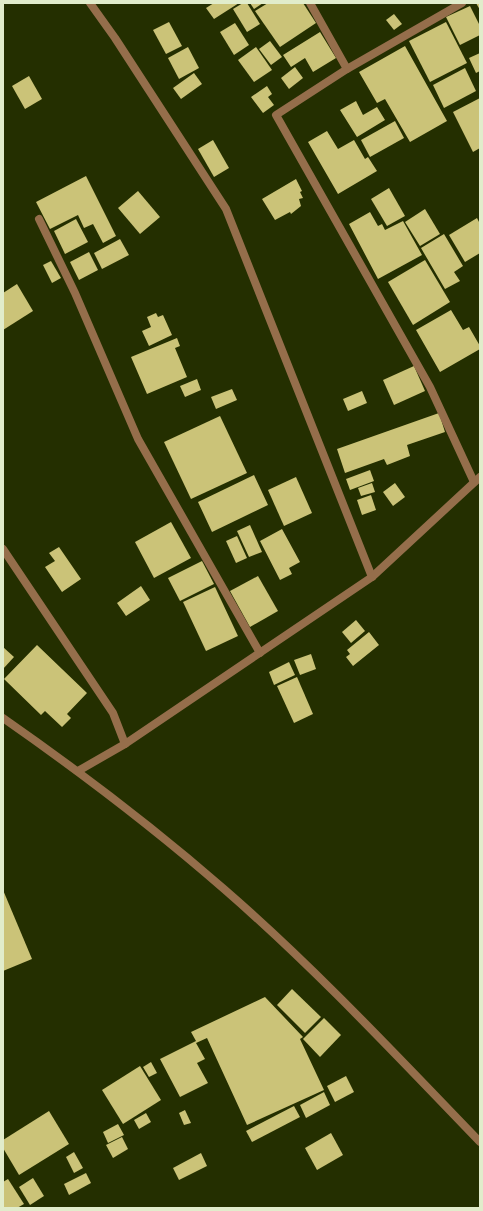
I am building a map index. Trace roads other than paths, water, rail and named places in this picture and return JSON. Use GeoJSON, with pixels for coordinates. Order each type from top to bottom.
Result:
{"type":"FeatureCollection","features":[{"type":"Feature","properties":{"kind":"street"},"geometry":{"type":"LineString","coordinates":[[90,3],[115,38],[226,209],[372,576]]}},
{"type":"Feature","properties":{"kind":"street"},"geometry":{"type":"LineString","coordinates":[[310,3],[347,69]]}},
{"type":"Feature","properties":{"kind":"street"},"geometry":{"type":"LineString","coordinates":[[78,771],[125,744],[372,576],[477,480],[430,387],[276,115],[347,69],[462,3]]}},
{"type":"Feature","properties":{"kind":"street"},"geometry":{"type":"LineString","coordinates":[[39,219],[75,293],[138,438],[260,652]]}},
{"type":"Feature","properties":{"kind":"street"},"geometry":{"type":"LineString","coordinates":[[3,549],[113,713],[125,744]]}},
{"type":"Feature","properties":{"kind":"street"},"geometry":{"type":"LineString","coordinates":[[3,718],[78,771],[224,889],[367,1023],[480,1142]]}}]}
